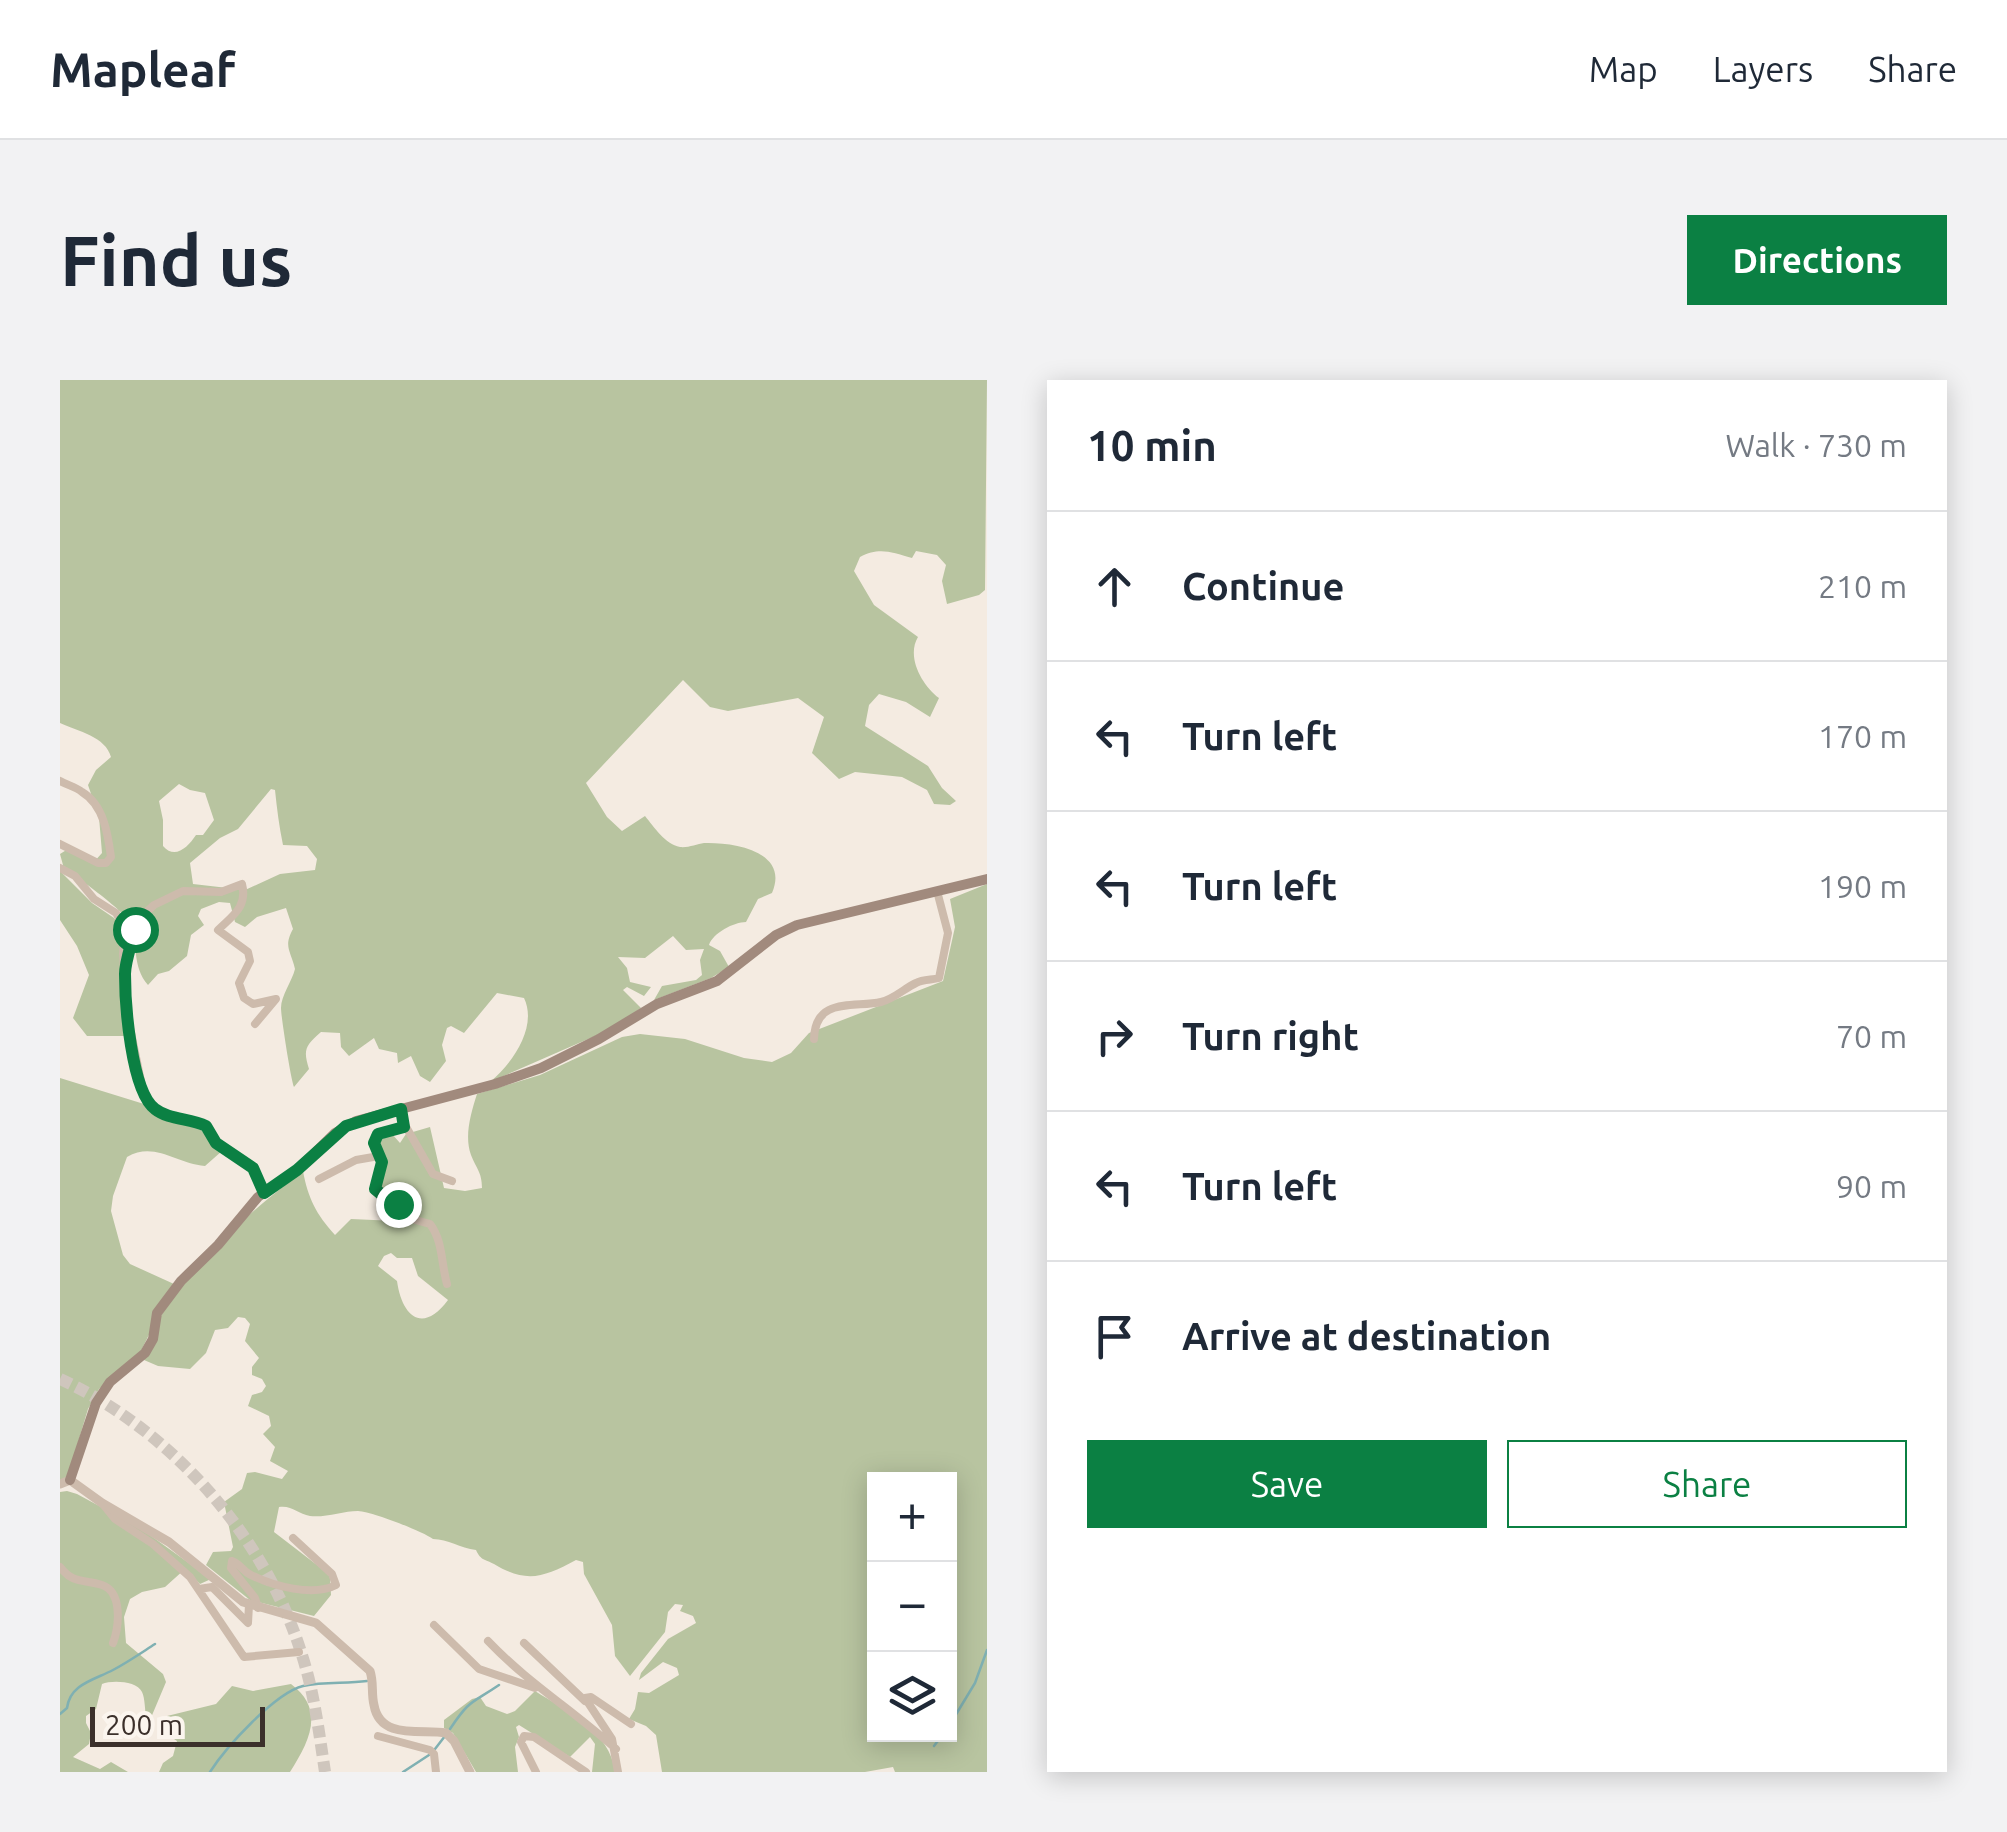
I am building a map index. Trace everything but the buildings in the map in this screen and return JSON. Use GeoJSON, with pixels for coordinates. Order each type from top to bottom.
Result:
{"type":"FeatureCollection","features":[{"type":"Feature","properties":{"kind":"main road"},"geometry":{"type":"LineString","coordinates":[[65,1482],[78,1463],[88,1420],[100,1396],[110,1382],[144,1353],[154,1338],[158,1313],[181,1281],[264,1193],[297,1170],[346,1126],[541,1068],[658,1004],[717,982],[786,929],[987,879]]}},
{"type":"Feature","properties":{"kind":"street"},"geometry":{"type":"LineString","coordinates":[[60,782],[86,794],[97,807],[110,858],[106,863],[98,863],[60,844]]}},
{"type":"Feature","properties":{"kind":"street"},"geometry":{"type":"LineString","coordinates":[[60,868],[75,876],[94,899],[122,920],[126,936],[128,1018],[144,1096],[152,1108],[164,1114],[206,1126],[216,1143],[253,1168],[264,1193]]}},
{"type":"Feature","properties":{"kind":"street"},"geometry":{"type":"LineString","coordinates":[[124,970],[135,929],[154,905],[183,892],[221,892],[242,884],[240,910],[218,930],[248,952],[250,962],[240,983],[244,998],[253,1004],[276,999],[255,1024]]}},
{"type":"Feature","properties":{"kind":"street"},"geometry":{"type":"LineString","coordinates":[[814,1039],[814,1030],[828,1010],[843,1004],[884,1001],[920,980],[940,978],[948,933],[936,891]]}},
{"type":"Feature","properties":{"kind":"street"},"geometry":{"type":"LineString","coordinates":[[401,1109],[433,1174],[452,1181]]}},
{"type":"Feature","properties":{"kind":"street"},"geometry":{"type":"LineString","coordinates":[[406,1125],[376,1137],[382,1171],[376,1191],[398,1204],[414,1221],[430,1224],[440,1238],[440,1260],[447,1284]]}},
{"type":"Feature","properties":{"kind":"street"},"geometry":{"type":"LineString","coordinates":[[318,1180],[356,1160],[379,1156]]}},
{"type":"Feature","properties":{"kind":"street"},"geometry":{"type":"LineString","coordinates":[[65,1482],[159,1535],[254,1606],[323,1628],[370,1672],[374,1707],[385,1724],[400,1731],[446,1733],[470,1772]]}},
{"type":"Feature","properties":{"kind":"street"},"geometry":{"type":"LineString","coordinates":[[102,1503],[115,1519],[184,1571],[244,1657],[299,1652]]}},
{"type":"Feature","properties":{"kind":"street"},"geometry":{"type":"LineString","coordinates":[[199,1589],[212,1587],[248,1623],[255,1598],[230,1566],[232,1561],[251,1576],[293,1590],[336,1585],[332,1574],[293,1538]]}},
{"type":"Feature","properties":{"kind":"street"},"geometry":{"type":"LineString","coordinates":[[60,1567],[74,1581],[103,1585],[112,1593],[118,1618],[113,1643]]}},
{"type":"Feature","properties":{"kind":"street"},"geometry":{"type":"LineString","coordinates":[[434,1625],[479,1669],[539,1689]]}},
{"type":"Feature","properties":{"kind":"street"},"geometry":{"type":"LineString","coordinates":[[488,1640],[539,1689],[575,1712],[616,1749]]}},
{"type":"Feature","properties":{"kind":"street"},"geometry":{"type":"LineString","coordinates":[[524,1642],[585,1701],[612,1738],[618,1772]]}},
{"type":"Feature","properties":{"kind":"street"},"geometry":{"type":"LineString","coordinates":[[585,1701],[590,1697],[631,1724]]}},
{"type":"Feature","properties":{"kind":"street"},"geometry":{"type":"LineString","coordinates":[[378,1736],[430,1750],[436,1772]]}},
{"type":"Feature","properties":{"kind":"street"},"geometry":{"type":"LineString","coordinates":[[536,1772],[521,1742],[524,1736],[534,1737],[586,1772]]}},
{"type":"Feature","properties":{"kind":"green space"},"geometry":{"type":"Polygon","coordinates":[[[60,380],[987,380],[985,590],[947,604],[942,581],[946,565],[937,555],[916,551],[912,558],[873,552],[860,557],[854,571],[874,605],[918,637],[915,662],[927,686],[939,698],[930,717],[906,702],[879,694],[869,705],[865,726],[928,766],[956,801],[950,805],[934,804],[927,790],[902,777],[855,772],[839,779],[812,753],[824,717],[798,698],[728,711],[710,707],[683,680],[586,783],[607,817],[622,831],[645,816],[675,845],[716,843],[756,852],[773,867],[772,893],[758,899],[746,922],[724,929],[711,941],[709,945],[720,951],[729,967],[654,1000],[662,986],[696,980],[702,975],[700,960],[704,949],[686,950],[673,936],[645,958],[618,957],[627,968],[630,982],[651,987],[644,996],[627,987],[623,990],[641,1008],[611,1029],[490,1082],[507,1065],[525,1033],[528,1021],[524,998],[497,993],[464,1033],[451,1026],[447,1028],[442,1045],[446,1061],[430,1082],[420,1076],[411,1056],[398,1063],[397,1053],[379,1049],[374,1038],[349,1056],[341,1047],[340,1033],[321,1032],[307,1049],[309,1069],[294,1087],[281,1008],[295,969],[288,945],[293,929],[286,908],[257,917],[245,927],[235,922],[230,903],[219,902],[201,909],[198,916],[204,925],[191,935],[187,956],[148,985],[137,963],[126,917],[60,865],[60,854],[68,849],[93,863],[102,853],[99,817],[88,785],[96,770],[111,757],[97,740],[60,723],[60,380]],[[179,784],[159,801],[163,846],[172,852],[185,847],[196,835],[203,835],[214,820],[205,793],[179,784]],[[271,789],[238,829],[220,838],[190,863],[193,884],[245,890],[280,874],[315,870],[317,859],[307,846],[283,845],[275,790],[271,789]]]}},
{"type":"Feature","properties":{"kind":"green space"},"geometry":{"type":"Polygon","coordinates":[[[60,871],[122,929],[121,994],[126,1036],[87,1036],[73,1018],[89,975],[60,920],[60,871]]]}},
{"type":"Feature","properties":{"kind":"green space"},"geometry":{"type":"Polygon","coordinates":[[[987,884],[987,1772],[895,1772],[893,1767],[865,1772],[662,1772],[656,1735],[629,1719],[638,1692],[649,1693],[679,1675],[677,1668],[663,1662],[639,1680],[641,1673],[668,1639],[696,1623],[693,1616],[680,1611],[683,1605],[675,1604],[668,1612],[665,1632],[630,1676],[615,1656],[612,1625],[584,1574],[583,1562],[576,1560],[545,1574],[526,1576],[484,1559],[476,1550],[433,1539],[374,1515],[358,1511],[310,1516],[279,1507],[274,1532],[330,1575],[331,1595],[314,1616],[250,1600],[206,1565],[213,1552],[231,1551],[233,1547],[224,1502],[242,1489],[247,1473],[282,1479],[288,1471],[270,1461],[275,1447],[263,1434],[271,1426],[269,1416],[248,1406],[252,1395],[266,1386],[262,1379],[252,1375],[252,1367],[259,1358],[245,1341],[250,1324],[238,1317],[228,1328],[215,1330],[206,1353],[190,1369],[158,1366],[144,1360],[172,1297],[205,1257],[246,1218],[303,1171],[314,1205],[335,1235],[351,1219],[396,1221],[412,1214],[403,1202],[379,1189],[386,1165],[378,1141],[392,1134],[400,1143],[406,1134],[430,1127],[444,1188],[482,1188],[468,1140],[477,1094],[540,1075],[622,1037],[640,1034],[685,1039],[744,1058],[772,1062],[791,1053],[809,1033],[943,981],[955,927],[950,899],[987,884]],[[391,1253],[378,1266],[397,1281],[409,1312],[422,1318],[439,1310],[448,1300],[418,1276],[412,1258],[397,1258],[391,1253]]]}},
{"type":"Feature","properties":{"kind":"green space"},"geometry":{"type":"Polygon","coordinates":[[[60,1078],[144,1104],[168,1121],[199,1128],[222,1151],[205,1166],[156,1152],[127,1157],[111,1211],[123,1255],[130,1264],[174,1284],[139,1355],[99,1389],[88,1409],[67,1479],[60,1480],[60,1078]]]}},
{"type":"Feature","properties":{"kind":"green space"},"geometry":{"type":"Polygon","coordinates":[[[67,1491],[140,1528],[211,1579],[200,1584],[185,1569],[165,1587],[130,1599],[124,1617],[126,1643],[163,1674],[166,1682],[150,1720],[146,1718],[139,1688],[124,1682],[102,1684],[96,1709],[86,1716],[91,1733],[89,1744],[73,1757],[100,1769],[111,1762],[128,1772],[60,1772],[60,1492],[67,1491]]]}},
{"type":"Feature","properties":{"kind":"green space"},"geometry":{"type":"Polygon","coordinates":[[[291,1684],[308,1705],[311,1726],[290,1772],[159,1772],[173,1756],[177,1741],[161,1730],[167,1716],[216,1704],[232,1686],[253,1691],[291,1684]]]}},
{"type":"Feature","properties":{"kind":"green space"},"geometry":{"type":"Polygon","coordinates":[[[535,1691],[596,1734],[605,1745],[615,1772],[592,1772],[595,1744],[590,1737],[570,1757],[519,1725],[515,1747],[518,1772],[476,1772],[453,1733],[444,1728],[444,1720],[480,1697],[486,1706],[507,1714],[535,1691]]]}},
{"type":"Feature","properties":{"kind":"waterway"},"geometry":{"type":"LineString","coordinates":[[60,1714],[78,1688],[155,1644]]}},
{"type":"Feature","properties":{"kind":"waterway"},"geometry":{"type":"LineString","coordinates":[[957,1713],[975,1683],[987,1650]]}},
{"type":"Feature","properties":{"kind":"waterway"},"geometry":{"type":"LineString","coordinates":[[210,1772],[252,1722],[292,1691],[311,1684],[367,1681]]}},
{"type":"Feature","properties":{"kind":"waterway"},"geometry":{"type":"LineString","coordinates":[[450,1729],[467,1707],[499,1685]]}},
{"type":"Feature","properties":{"kind":"waterway"},"geometry":{"type":"LineString","coordinates":[[435,1749],[445,1736]]}},
{"type":"Feature","properties":{"kind":"waterway"},"geometry":{"type":"LineString","coordinates":[[934,1746],[937,1742]]}},
{"type":"Feature","properties":{"kind":"waterway"},"geometry":{"type":"LineString","coordinates":[[403,1772],[429,1755]]}},
{"type":"Feature","properties":{"kind":"tunnel"},"geometry":{"type":"LineString","coordinates":[[60,1379],[101,1401],[175,1457],[238,1528],[285,1609],[301,1652],[325,1772]]}},
{"type":"Feature","properties":{"kind":"route"},"geometry":{"type":"LineString","coordinates":[[135,929],[129,963],[124,970],[128,1018],[141,1088],[152,1108],[206,1126],[216,1143],[253,1168],[264,1193],[297,1170],[346,1126],[401,1109],[406,1125],[378,1134],[374,1143],[382,1159],[375,1189],[398,1204]]}}]}
